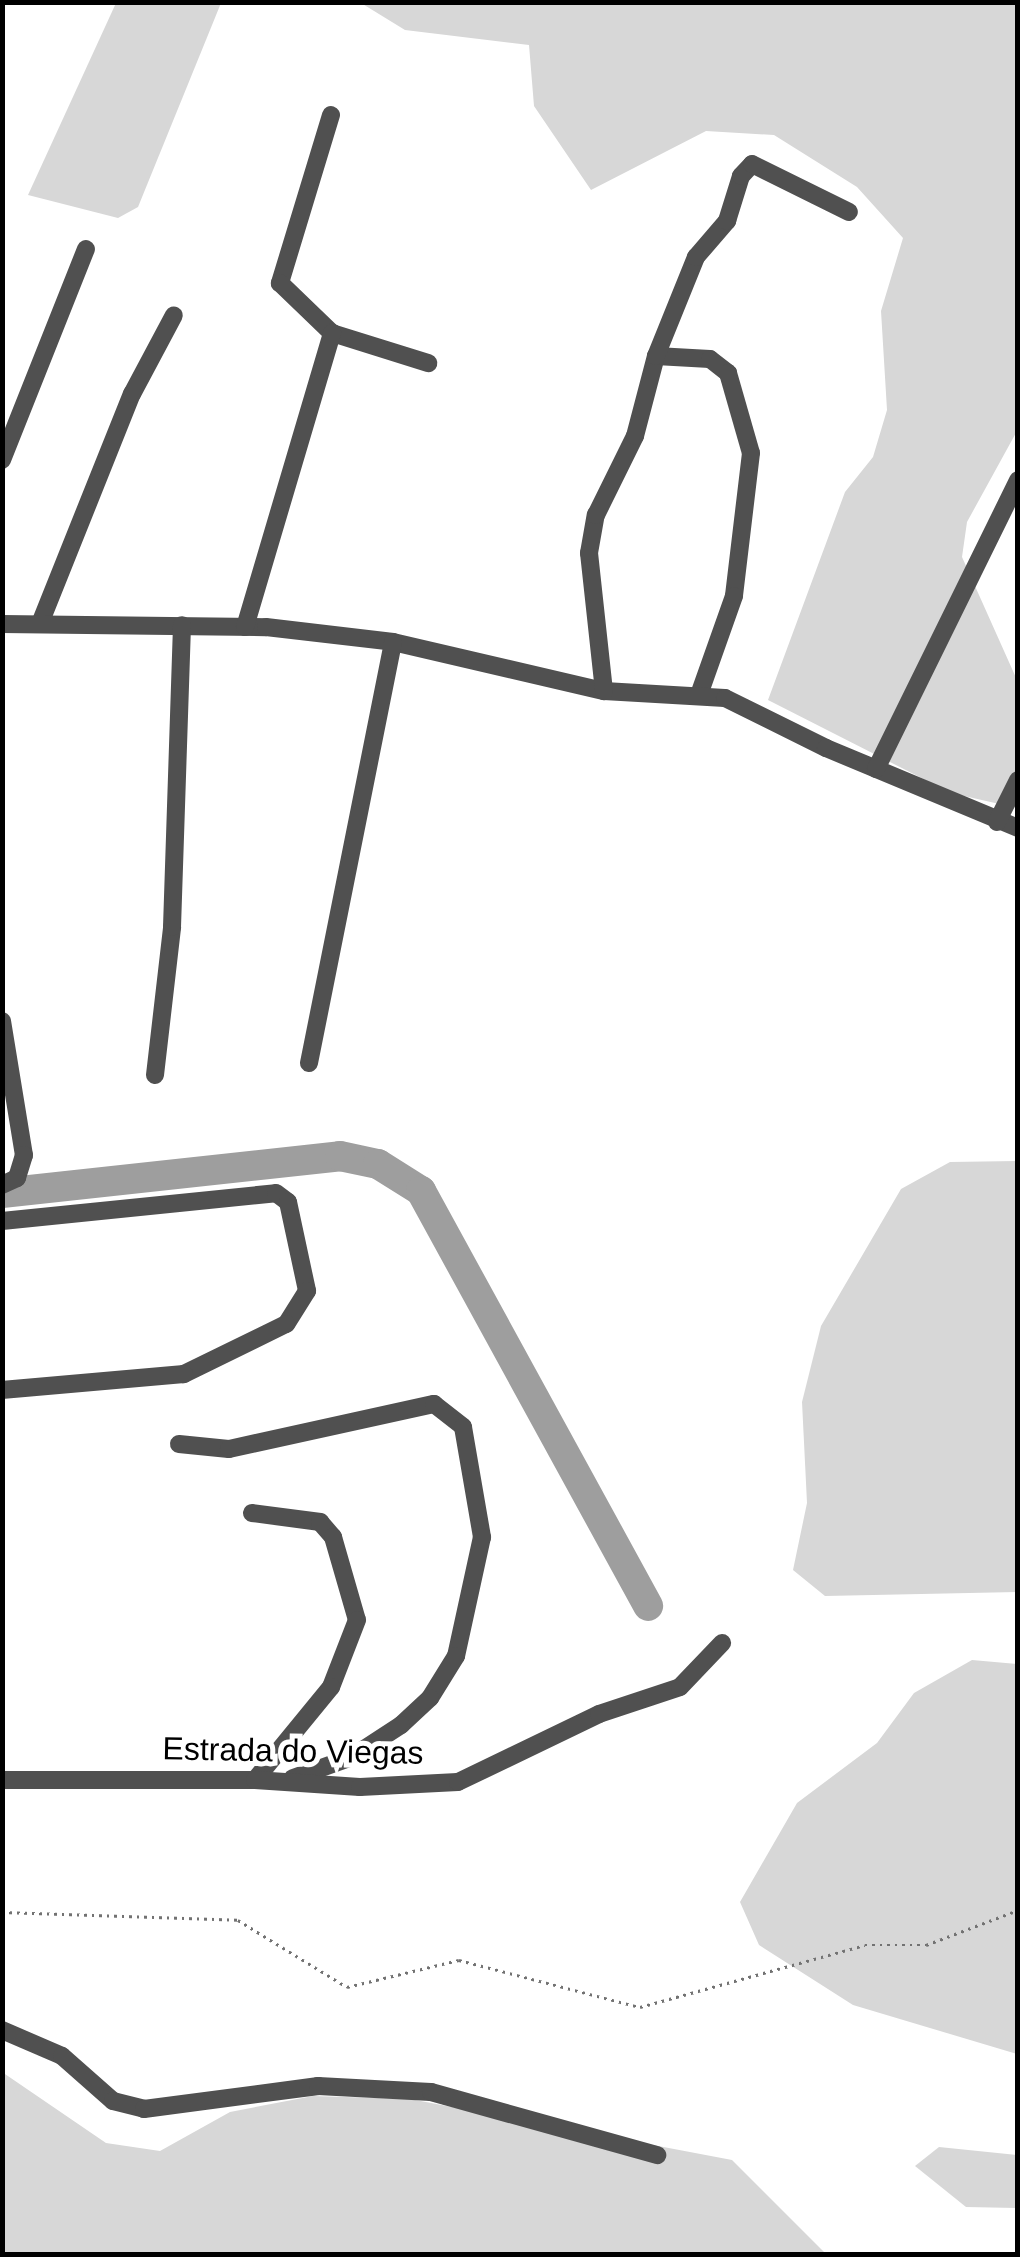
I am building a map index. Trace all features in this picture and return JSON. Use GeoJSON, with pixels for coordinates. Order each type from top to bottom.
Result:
{"type":"FeatureCollection","features":[{"type":"Feature","properties":{"kind":"street"},"geometry":{"type":"LineString","coordinates":[[331,115],[278,276],[332,334],[428,364]]}},
{"type":"Feature","properties":{"kind":"street"},"geometry":{"type":"LineString","coordinates":[[604,691],[589,552],[596,514],[636,436],[656,356],[679,291],[696,257],[727,221],[746,169],[760,164],[849,212]]}},
{"type":"Feature","properties":{"kind":"street"},"geometry":{"type":"LineString","coordinates":[[2,460],[86,249]]}},
{"type":"Feature","properties":{"kind":"street"},"geometry":{"type":"LineString","coordinates":[[41,621],[132,394],[174,315]]}},
{"type":"Feature","properties":{"kind":"street"},"geometry":{"type":"LineString","coordinates":[[246,627],[332,334]]}},
{"type":"Feature","properties":{"kind":"street"},"geometry":{"type":"LineString","coordinates":[[656,356],[710,359],[728,373],[751,453],[734,596],[699,695]]}},
{"type":"Feature","properties":{"kind":"street"},"geometry":{"type":"LineString","coordinates":[[876,769],[1018,480]]}},
{"type":"Feature","properties":{"kind":"street"},"geometry":{"type":"LineString","coordinates":[[2,624],[41,621],[246,627],[394,642],[604,691],[699,695],[748,705],[876,769],[1018,828]]}},
{"type":"Feature","properties":{"kind":"street"},"geometry":{"type":"LineString","coordinates":[[155,1075],[172,927],[182,625]]}},
{"type":"Feature","properties":{"kind":"street"},"geometry":{"type":"LineString","coordinates":[[309,1063],[394,642]]}},
{"type":"Feature","properties":{"kind":"street"},"geometry":{"type":"LineString","coordinates":[[997,822],[1018,780]]}},
{"type":"Feature","properties":{"kind":"street"},"geometry":{"type":"LineString","coordinates":[[2,1021],[22,1168],[2,1185]]}},
{"type":"Feature","properties":{"kind":"street"},"geometry":{"type":"LineString","coordinates":[[2,1222],[276,1194],[288,1202],[307,1291],[286,1324],[184,1374],[2,1390]]}},
{"type":"Feature","properties":{"kind":"street"},"geometry":{"type":"LineString","coordinates":[[179,1444],[229,1449],[434,1404],[455,1415],[470,1449],[482,1537],[456,1656],[430,1698],[373,1746],[284,1782]]}},
{"type":"Feature","properties":{"kind":"street"},"geometry":{"type":"LineString","coordinates":[[252,1513],[320,1522],[333,1537],[356,1620],[331,1687],[255,1780]]}},
{"type":"Feature","properties":{"kind":"street","name":"Estrada do Viegas"},"geometry":{"type":"LineString","coordinates":[[2,1780],[255,1780],[360,1787],[478,1777],[573,1725],[680,1687],[722,1643]]}},
{"type":"Feature","properties":{"kind":"street"},"geometry":{"type":"LineString","coordinates":[[2,2030],[62,2056],[114,2101],[144,2109],[318,2086],[431,2092],[657,2155]]}},
{"type":"Feature","properties":{"kind":"path"},"geometry":{"type":"LineString","coordinates":[[2,1912],[238,1920],[346,1987],[460,1960],[640,2008],[865,1945],[926,1945],[1018,1910]]}},
{"type":"Feature","properties":{"kind":"shaded area"},"geometry":{"type":"Polygon","coordinates":[[[116,3],[221,3],[138,207],[118,218],[28,195],[116,3]]]}},
{"type":"Feature","properties":{"kind":"shaded area"},"geometry":{"type":"Polygon","coordinates":[[[361,3],[1017,3],[1017,431],[967,522],[962,557],[1017,680],[1017,808],[951,793],[768,700],[845,492],[873,457],[887,410],[881,311],[903,238],[857,187],[774,135],[706,131],[591,190],[534,106],[529,45],[405,30],[361,3]]]}},
{"type":"Feature","properties":{"kind":"shaded area"},"geometry":{"type":"Polygon","coordinates":[[[1017,1161],[1017,1592],[825,1596],[793,1570],[807,1503],[802,1402],[821,1326],[901,1189],[950,1162],[1017,1161]]]}},
{"type":"Feature","properties":{"kind":"shaded area"},"geometry":{"type":"Polygon","coordinates":[[[972,1660],[1017,1664],[1017,2054],[853,2005],[759,1945],[740,1902],[797,1803],[877,1743],[914,1693],[972,1660]]]}},
{"type":"Feature","properties":{"kind":"shaded area"},"geometry":{"type":"Polygon","coordinates":[[[2,2072],[106,2143],[160,2151],[230,2112],[313,2096],[410,2099],[732,2160],[826,2254],[3,2254],[2,2072]]]}},
{"type":"Feature","properties":{"kind":"shaded area"},"geometry":{"type":"Polygon","coordinates":[[[939,2147],[1017,2155],[1017,2208],[966,2207],[915,2166],[939,2147]]]}},
{"type":"Feature","properties":{"kind":"waterway"},"geometry":{"type":"LineString","coordinates":[[2,1193],[340,1156],[378,1164],[421,1191],[648,1606]]}}]}
